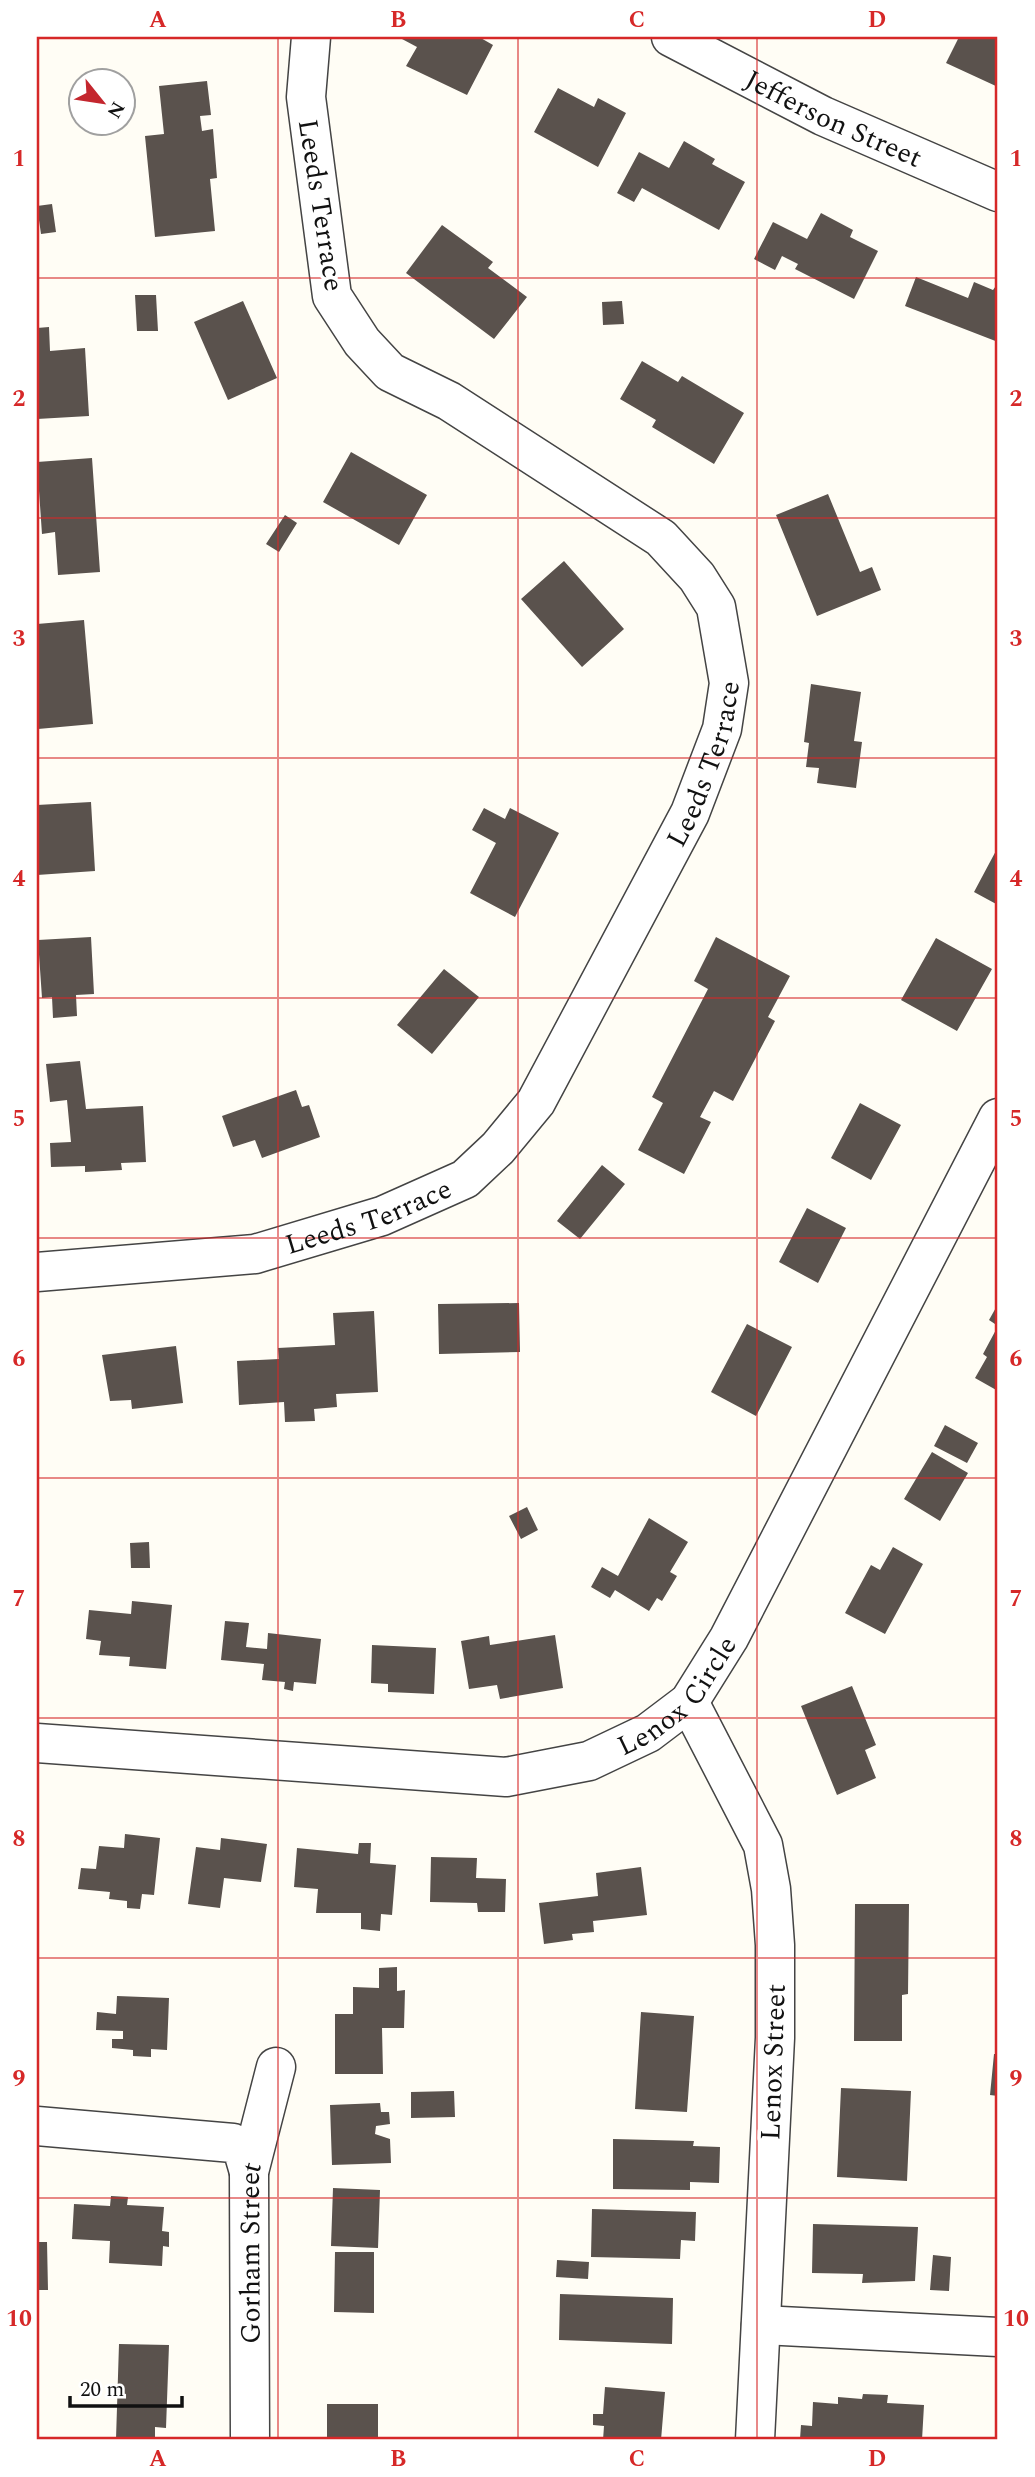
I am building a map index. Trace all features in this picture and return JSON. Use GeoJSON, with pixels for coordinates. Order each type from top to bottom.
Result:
{"type":"FeatureCollection","features":[{"type":"Feature","properties":{"kind":"street","name":"Leeds Terrace"},"geometry":{"type":"LineString","coordinates":[[37,1272],[255,1254],[382,1216],[466,1179],[498,1147],[536,1102],[690,813],[722,729],[729,683],[716,607],[698,576],[661,538],[449,401],[390,372],[362,342],[332,296],[306,97],[311,37]]}},
{"type":"Feature","properties":{"kind":"street","name":"Jefferson Street"},"geometry":{"type":"LineString","coordinates":[[671,37],[823,116],[998,192]]}},
{"type":"Feature","properties":{"kind":"street","name":"Lenox Circle"},"geometry":{"type":"LineString","coordinates":[[37,1743],[506,1777],[589,1761],[648,1733],[689,1702],[729,1638],[998,1118]]}},
{"type":"Feature","properties":{"kind":"street","name":"Lenox Street"},"geometry":{"type":"LineString","coordinates":[[689,1702],[763,1845],[771,1889],[775,1945],[775,2038],[755,2440]]}},
{"type":"Feature","properties":{"kind":"street","name":"Gorham Street"},"geometry":{"type":"LineString","coordinates":[[250,2440],[249,2172],[276,2067]]}},
{"type":"Feature","properties":{"kind":"street"},"geometry":{"type":"LineString","coordinates":[[37,2126],[233,2143],[242,2148],[249,2172]]}},
{"type":"Feature","properties":{"kind":"street"},"geometry":{"type":"LineString","coordinates":[[761,2325],[998,2337]]}},
{"type":"Feature","properties":{"kind":"building"},"geometry":{"type":"Polygon","coordinates":[[[479,37],[493,45],[467,95],[406,66],[417,47],[402,39],[479,37]]]}},
{"type":"Feature","properties":{"kind":"building"},"geometry":{"type":"Polygon","coordinates":[[[959,37],[998,37],[998,87],[946,63],[959,37]]]}},
{"type":"Feature","properties":{"kind":"building"},"geometry":{"type":"Polygon","coordinates":[[[207,81],[211,115],[200,116],[202,131],[213,129],[217,178],[210,179],[215,231],[155,237],[145,136],[164,134],[159,86],[207,81]]]}},
{"type":"Feature","properties":{"kind":"building"},"geometry":{"type":"Polygon","coordinates":[[[558,88],[594,107],[598,98],[626,113],[598,167],[534,132],[558,88]]]}},
{"type":"Feature","properties":{"kind":"building"},"geometry":{"type":"Polygon","coordinates":[[[684,141],[715,159],[712,164],[745,182],[719,230],[642,188],[634,202],[617,193],[639,152],[669,168],[684,141]]]}},
{"type":"Feature","properties":{"kind":"building"},"geometry":{"type":"Polygon","coordinates":[[[52,204],[56,232],[41,234],[37,206],[52,204]]]}},
{"type":"Feature","properties":{"kind":"building"},"geometry":{"type":"Polygon","coordinates":[[[821,213],[853,230],[850,237],[878,251],[854,299],[795,269],[798,264],[782,256],[775,270],[754,259],[773,222],[807,239],[821,213]]]}},
{"type":"Feature","properties":{"kind":"building"},"geometry":{"type":"Polygon","coordinates":[[[442,225],[493,262],[488,268],[527,297],[494,339],[406,273],[442,225]]]}},
{"type":"Feature","properties":{"kind":"building"},"geometry":{"type":"Polygon","coordinates":[[[916,277],[968,298],[974,282],[993,290],[998,283],[998,342],[905,306],[916,277]]]}},
{"type":"Feature","properties":{"kind":"building"},"geometry":{"type":"Polygon","coordinates":[[[135,295],[156,295],[158,331],[137,331],[135,295]]]}},
{"type":"Feature","properties":{"kind":"building"},"geometry":{"type":"Polygon","coordinates":[[[243,301],[277,378],[228,400],[194,322],[243,301]]]}},
{"type":"Feature","properties":{"kind":"building"},"geometry":{"type":"Polygon","coordinates":[[[622,301],[624,324],[603,325],[602,302],[622,301]]]}},
{"type":"Feature","properties":{"kind":"building"},"geometry":{"type":"Polygon","coordinates":[[[49,327],[50,351],[85,348],[89,416],[37,419],[37,328],[49,327]]]}},
{"type":"Feature","properties":{"kind":"building"},"geometry":{"type":"Polygon","coordinates":[[[642,361],[678,382],[682,376],[744,413],[714,464],[652,427],[656,420],[620,399],[642,361]]]}},
{"type":"Feature","properties":{"kind":"building"},"geometry":{"type":"Polygon","coordinates":[[[351,452],[427,495],[399,545],[323,502],[351,452]]]}},
{"type":"Feature","properties":{"kind":"building"},"geometry":{"type":"Polygon","coordinates":[[[92,458],[100,572],[58,575],[55,532],[42,534],[37,462],[92,458]]]}},
{"type":"Feature","properties":{"kind":"building"},"geometry":{"type":"Polygon","coordinates":[[[828,494],[860,572],[872,567],[881,590],[817,616],[776,515],[828,494]]]}},
{"type":"Feature","properties":{"kind":"building"},"geometry":{"type":"Polygon","coordinates":[[[285,515],[297,523],[279,552],[266,544],[285,515]]]}},
{"type":"Feature","properties":{"kind":"building"},"geometry":{"type":"Polygon","coordinates":[[[564,561],[624,629],[582,667],[521,599],[564,561]]]}},
{"type":"Feature","properties":{"kind":"building"},"geometry":{"type":"Polygon","coordinates":[[[84,620],[93,724],[38,729],[37,624],[84,620]]]}},
{"type":"Feature","properties":{"kind":"building"},"geometry":{"type":"Polygon","coordinates":[[[811,684],[861,692],[854,741],[862,742],[856,788],[817,783],[819,768],[806,767],[809,743],[804,742],[811,684]]]}},
{"type":"Feature","properties":{"kind":"building"},"geometry":{"type":"Polygon","coordinates":[[[91,802],[95,871],[37,875],[37,805],[91,802]]]}},
{"type":"Feature","properties":{"kind":"building"},"geometry":{"type":"Polygon","coordinates":[[[484,808],[505,819],[510,808],[559,833],[515,917],[470,893],[496,843],[472,830],[484,808]]]}},
{"type":"Feature","properties":{"kind":"building"},"geometry":{"type":"Polygon","coordinates":[[[998,847],[998,905],[974,892],[998,847]]]}},
{"type":"Feature","properties":{"kind":"building"},"geometry":{"type":"Polygon","coordinates":[[[91,937],[94,994],[76,995],[77,1016],[53,1018],[52,997],[42,998],[38,940],[91,937]]]}},
{"type":"Feature","properties":{"kind":"building"},"geometry":{"type":"Polygon","coordinates":[[[716,937],[790,976],[768,1017],[775,1021],[733,1101],[714,1091],[700,1117],[711,1122],[684,1174],[638,1150],[663,1103],[652,1097],[708,989],[694,981],[716,937]]]}},
{"type":"Feature","properties":{"kind":"building"},"geometry":{"type":"Polygon","coordinates":[[[936,938],[992,969],[957,1031],[901,1000],[936,938]]]}},
{"type":"Feature","properties":{"kind":"building"},"geometry":{"type":"Polygon","coordinates":[[[444,969],[479,997],[432,1054],[397,1025],[444,969]]]}},
{"type":"Feature","properties":{"kind":"building"},"geometry":{"type":"Polygon","coordinates":[[[80,1061],[86,1109],[143,1106],[146,1162],[121,1163],[122,1170],[85,1172],[85,1166],[51,1167],[50,1143],[71,1142],[67,1100],[50,1102],[46,1064],[80,1061]]]}},
{"type":"Feature","properties":{"kind":"building"},"geometry":{"type":"Polygon","coordinates":[[[296,1090],[302,1107],[309,1105],[320,1137],[262,1158],[255,1140],[233,1147],[222,1116],[296,1090]]]}},
{"type":"Feature","properties":{"kind":"building"},"geometry":{"type":"Polygon","coordinates":[[[860,1103],[901,1125],[871,1180],[831,1158],[860,1103]]]}},
{"type":"Feature","properties":{"kind":"building"},"geometry":{"type":"Polygon","coordinates":[[[602,1165],[625,1184],[580,1239],[557,1221],[602,1165]]]}},
{"type":"Feature","properties":{"kind":"building"},"geometry":{"type":"Polygon","coordinates":[[[807,1208],[846,1228],[818,1283],[779,1262],[807,1208]]]}},
{"type":"Feature","properties":{"kind":"building"},"geometry":{"type":"Polygon","coordinates":[[[519,1303],[520,1352],[439,1354],[438,1304],[519,1303]]]}},
{"type":"Feature","properties":{"kind":"building"},"geometry":{"type":"Polygon","coordinates":[[[998,1304],[998,1326],[989,1320],[998,1304]]]}},
{"type":"Feature","properties":{"kind":"building"},"geometry":{"type":"Polygon","coordinates":[[[374,1311],[378,1392],[336,1394],[337,1407],[314,1409],[315,1421],[285,1422],[284,1402],[239,1405],[237,1361],[279,1359],[278,1348],[335,1345],[333,1313],[374,1311]]]}},
{"type":"Feature","properties":{"kind":"building"},"geometry":{"type":"Polygon","coordinates":[[[747,1324],[792,1347],[756,1416],[711,1392],[747,1324]]]}},
{"type":"Feature","properties":{"kind":"building"},"geometry":{"type":"Polygon","coordinates":[[[998,1326],[998,1391],[975,1378],[987,1357],[983,1354],[998,1326]]]}},
{"type":"Feature","properties":{"kind":"building"},"geometry":{"type":"Polygon","coordinates":[[[176,1346],[183,1403],[132,1409],[131,1400],[110,1401],[102,1355],[176,1346]]]}},
{"type":"Feature","properties":{"kind":"building"},"geometry":{"type":"Polygon","coordinates":[[[945,1425],[978,1443],[967,1463],[934,1446],[945,1425]]]}},
{"type":"Feature","properties":{"kind":"building"},"geometry":{"type":"Polygon","coordinates":[[[932,1452],[968,1473],[940,1521],[904,1499],[932,1452]]]}},
{"type":"Feature","properties":{"kind":"building"},"geometry":{"type":"Polygon","coordinates":[[[527,1507],[538,1530],[521,1539],[509,1516],[527,1507]]]}},
{"type":"Feature","properties":{"kind":"building"},"geometry":{"type":"Polygon","coordinates":[[[649,1518],[688,1542],[670,1572],[677,1576],[662,1601],[657,1598],[649,1611],[615,1590],[610,1598],[591,1587],[602,1567],[618,1576],[649,1518]]]}},
{"type":"Feature","properties":{"kind":"building"},"geometry":{"type":"Polygon","coordinates":[[[149,1542],[150,1568],[131,1568],[130,1543],[149,1542]]]}},
{"type":"Feature","properties":{"kind":"building"},"geometry":{"type":"Polygon","coordinates":[[[893,1547],[923,1564],[885,1634],[845,1613],[871,1565],[880,1570],[893,1547]]]}},
{"type":"Feature","properties":{"kind":"building"},"geometry":{"type":"Polygon","coordinates":[[[132,1601],[172,1605],[166,1669],[129,1666],[130,1657],[99,1655],[101,1641],[86,1639],[89,1610],[131,1614],[132,1601]]]}},
{"type":"Feature","properties":{"kind":"building"},"geometry":{"type":"Polygon","coordinates":[[[225,1621],[249,1623],[246,1647],[267,1649],[268,1633],[321,1639],[316,1684],[294,1682],[293,1691],[284,1689],[285,1682],[262,1680],[264,1664],[221,1660],[225,1621]]]}},
{"type":"Feature","properties":{"kind":"building"},"geometry":{"type":"Polygon","coordinates":[[[555,1635],[563,1688],[500,1699],[497,1685],[469,1689],[461,1641],[489,1636],[490,1645],[555,1635]]]}},
{"type":"Feature","properties":{"kind":"building"},"geometry":{"type":"Polygon","coordinates":[[[372,1645],[436,1648],[434,1694],[388,1692],[388,1684],[371,1683],[372,1645]]]}},
{"type":"Feature","properties":{"kind":"building"},"geometry":{"type":"Polygon","coordinates":[[[852,1686],[876,1745],[865,1750],[876,1778],[837,1795],[801,1706],[852,1686]]]}},
{"type":"Feature","properties":{"kind":"building"},"geometry":{"type":"Polygon","coordinates":[[[125,1834],[160,1838],[154,1895],[142,1894],[140,1909],[127,1908],[127,1901],[109,1899],[110,1892],[78,1889],[81,1868],[96,1869],[99,1846],[124,1848],[125,1834]]]}},
{"type":"Feature","properties":{"kind":"building"},"geometry":{"type":"Polygon","coordinates":[[[221,1838],[267,1844],[261,1882],[224,1878],[220,1908],[188,1904],[196,1847],[220,1850],[221,1838]]]}},
{"type":"Feature","properties":{"kind":"building"},"geometry":{"type":"Polygon","coordinates":[[[359,1843],[371,1843],[370,1863],[396,1865],[392,1915],[381,1914],[380,1931],[361,1929],[361,1913],[316,1913],[318,1889],[294,1887],[297,1848],[358,1854],[359,1843]]]}},
{"type":"Feature","properties":{"kind":"building"},"geometry":{"type":"Polygon","coordinates":[[[431,1857],[477,1858],[476,1878],[506,1879],[505,1912],[478,1912],[477,1903],[430,1902],[431,1857]]]}},
{"type":"Feature","properties":{"kind":"building"},"geometry":{"type":"Polygon","coordinates":[[[641,1867],[647,1915],[593,1921],[594,1932],[572,1934],[573,1940],[544,1944],[539,1903],[598,1896],[596,1873],[641,1867]]]}},
{"type":"Feature","properties":{"kind":"building"},"geometry":{"type":"Polygon","coordinates":[[[855,1904],[909,1904],[908,1994],[902,1995],[902,2041],[854,2041],[855,1904]]]}},
{"type":"Feature","properties":{"kind":"building"},"geometry":{"type":"Polygon","coordinates":[[[397,1967],[397,1991],[405,1990],[404,2028],[382,2028],[383,2074],[335,2074],[335,2014],[353,2014],[353,1987],[379,1988],[379,1968],[397,1967]]]}},
{"type":"Feature","properties":{"kind":"building"},"geometry":{"type":"Polygon","coordinates":[[[117,1996],[169,1998],[167,2050],[151,2049],[151,2057],[133,2056],[133,2050],[112,2048],[112,2039],[123,2039],[123,2031],[96,2030],[97,2012],[116,2014],[117,1996]]]}},
{"type":"Feature","properties":{"kind":"building"},"geometry":{"type":"Polygon","coordinates":[[[641,2012],[694,2016],[687,2112],[635,2109],[641,2012]]]}},
{"type":"Feature","properties":{"kind":"building"},"geometry":{"type":"Polygon","coordinates":[[[994,2054],[998,2054],[998,2096],[990,2095],[994,2054]]]}},
{"type":"Feature","properties":{"kind":"building"},"geometry":{"type":"Polygon","coordinates":[[[841,2088],[911,2091],[907,2181],[837,2177],[841,2088]]]}},
{"type":"Feature","properties":{"kind":"building"},"geometry":{"type":"Polygon","coordinates":[[[454,2091],[455,2117],[411,2118],[411,2092],[454,2091]]]}},
{"type":"Feature","properties":{"kind":"building"},"geometry":{"type":"Polygon","coordinates":[[[380,2103],[381,2112],[389,2112],[390,2124],[376,2126],[375,2134],[390,2139],[391,2163],[332,2165],[330,2105],[380,2103]]]}},
{"type":"Feature","properties":{"kind":"building"},"geometry":{"type":"Polygon","coordinates":[[[613,2139],[694,2141],[693,2146],[720,2147],[719,2183],[690,2182],[690,2190],[613,2189],[613,2139]]]}},
{"type":"Feature","properties":{"kind":"building"},"geometry":{"type":"Polygon","coordinates":[[[333,2188],[380,2190],[378,2248],[331,2246],[333,2188]]]}},
{"type":"Feature","properties":{"kind":"building"},"geometry":{"type":"Polygon","coordinates":[[[111,2196],[128,2197],[127,2205],[164,2207],[162,2231],[169,2232],[169,2247],[163,2246],[162,2266],[109,2263],[110,2241],[72,2239],[74,2204],[110,2206],[111,2196]]]}},
{"type":"Feature","properties":{"kind":"building"},"geometry":{"type":"Polygon","coordinates":[[[592,2209],[696,2212],[695,2241],[681,2240],[680,2259],[591,2257],[592,2209]]]}},
{"type":"Feature","properties":{"kind":"building"},"geometry":{"type":"Polygon","coordinates":[[[813,2224],[918,2227],[915,2281],[862,2283],[863,2274],[812,2273],[813,2224]]]}},
{"type":"Feature","properties":{"kind":"building"},"geometry":{"type":"Polygon","coordinates":[[[37,2242],[47,2242],[48,2290],[37,2290],[37,2242]]]}},
{"type":"Feature","properties":{"kind":"building"},"geometry":{"type":"Polygon","coordinates":[[[335,2252],[374,2252],[374,2313],[334,2312],[335,2252]]]}},
{"type":"Feature","properties":{"kind":"building"},"geometry":{"type":"Polygon","coordinates":[[[933,2255],[951,2257],[949,2291],[930,2290],[933,2255]]]}},
{"type":"Feature","properties":{"kind":"building"},"geometry":{"type":"Polygon","coordinates":[[[557,2260],[589,2262],[588,2279],[556,2277],[557,2260]]]}},
{"type":"Feature","properties":{"kind":"building"},"geometry":{"type":"Polygon","coordinates":[[[560,2294],[673,2298],[672,2344],[559,2340],[560,2294]]]}},
{"type":"Feature","properties":{"kind":"building"},"geometry":{"type":"Polygon","coordinates":[[[119,2344],[169,2345],[166,2428],[155,2427],[155,2440],[116,2439],[119,2344]]]}},
{"type":"Feature","properties":{"kind":"building"},"geometry":{"type":"Polygon","coordinates":[[[605,2387],[665,2392],[661,2440],[603,2440],[604,2426],[593,2425],[593,2414],[603,2414],[605,2387]]]}},
{"type":"Feature","properties":{"kind":"building"},"geometry":{"type":"Polygon","coordinates":[[[863,2394],[888,2395],[887,2403],[924,2405],[922,2440],[800,2439],[801,2425],[812,2426],[813,2402],[838,2404],[838,2397],[862,2399],[863,2394]]]}},
{"type":"Feature","properties":{"kind":"building"},"geometry":{"type":"Polygon","coordinates":[[[327,2404],[378,2404],[378,2440],[327,2440],[327,2404]]]}}]}
